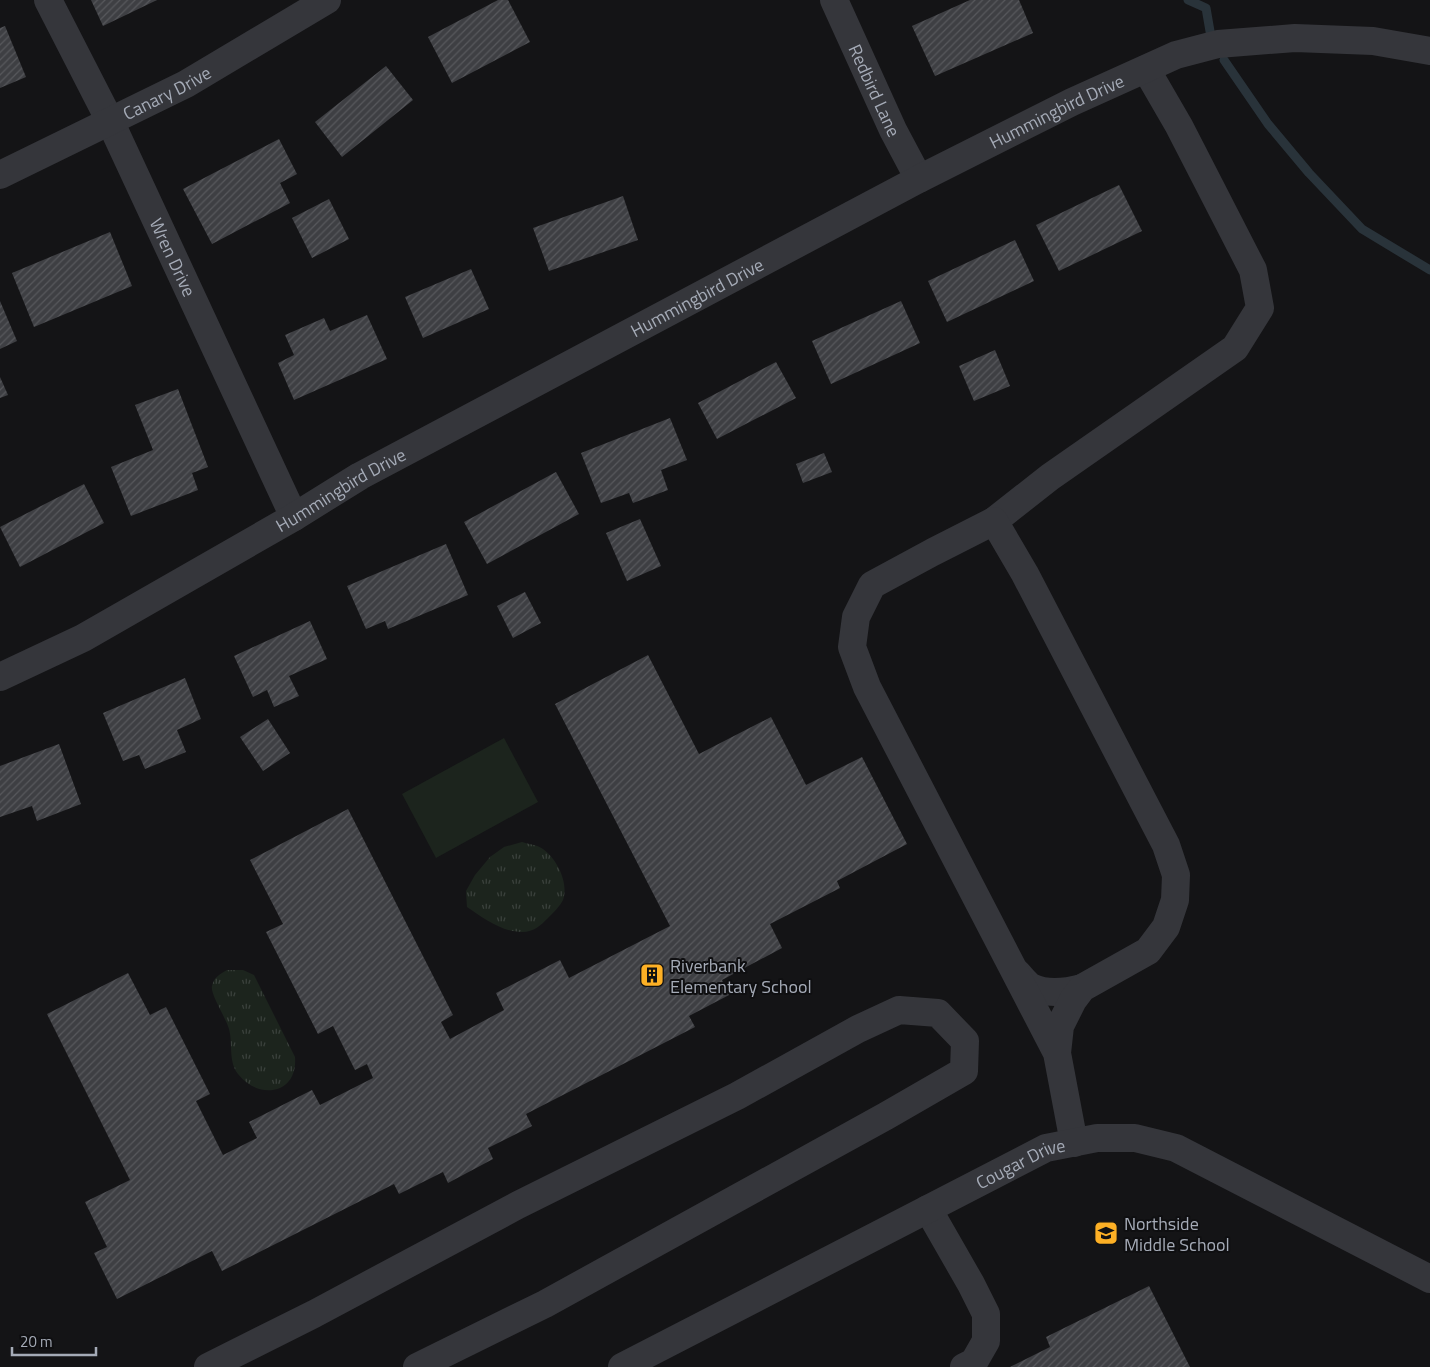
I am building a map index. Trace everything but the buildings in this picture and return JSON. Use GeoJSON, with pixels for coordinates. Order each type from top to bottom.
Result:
{"type":"FeatureCollection","features":[{"type":"Feature","properties":{"kind":"street","name":"Wren Drive"},"geometry":{"type":"LineString","coordinates":[[48,0],[110,121],[294,517]]}},
{"type":"Feature","properties":{"kind":"street","name":"Canary Drive"},"geometry":{"type":"LineString","coordinates":[[0,175],[186,84],[327,0]]}},
{"type":"Feature","properties":{"kind":"street","name":"Redbird Lane"},"geometry":{"type":"LineString","coordinates":[[834,0],[893,130],[920,179]]}},
{"type":"Feature","properties":{"kind":"street","name":"Hummingbird Drive"},"geometry":{"type":"LineString","coordinates":[[0,677],[83,638],[294,517],[360,476],[920,179],[1072,102],[1176,55],[1218,44],[1295,38],[1373,41],[1430,51]]}},
{"type":"Feature","properties":{"kind":"street"},"geometry":{"type":"LineString","coordinates":[[1074,1143],[1057,1053],[867,687],[852,647],[856,617],[872,584],[994,521],[1050,477],[1235,348],[1260,308],[1253,270],[1179,126],[1146,69]]}},
{"type":"Feature","properties":{"kind":"street"},"geometry":{"type":"LineString","coordinates":[[994,521],[1025,574],[1162,836],[1176,875],[1175,900],[1166,927],[1148,951],[1082,988],[1068,991],[1048,992],[1031,987],[1014,970]]}},
{"type":"Feature","properties":{"kind":"street"},"geometry":{"type":"LineString","coordinates":[[1057,1053],[1060,1026],[1073,1000],[1082,988]]}},
{"type":"Feature","properties":{"kind":"street"},"geometry":{"type":"LineString","coordinates":[[208,1367],[314,1314],[518,1205],[737,1096],[858,1029],[899,1010],[938,1013],[965,1041],[964,1071],[546,1304],[417,1367]]}},
{"type":"Feature","properties":{"kind":"street","name":"Cougar Drive"},"geometry":{"type":"LineString","coordinates":[[622,1367],[1046,1148],[1097,1138],[1135,1138],[1176,1148],[1430,1279]]}},
{"type":"Feature","properties":{"kind":"street"},"geometry":{"type":"LineString","coordinates":[[928,1209],[964,1270],[986,1314],[986,1341],[974,1362],[964,1367]]}},
{"type":"Feature","properties":{"kind":"green space"},"geometry":{"type":"Polygon","coordinates":[[[504,738],[538,802],[436,858],[402,794],[504,738]]]}},
{"type":"Feature","properties":{"kind":"green space"},"geometry":{"type":"Polygon","coordinates":[[[522,842],[541,848],[548,853],[557,865],[564,886],[563,900],[560,905],[543,923],[526,932],[507,930],[486,920],[467,907],[466,891],[475,875],[490,857],[504,847],[522,842]]]}},
{"type":"Feature","properties":{"kind":"green space"},"geometry":{"type":"Polygon","coordinates":[[[227,970],[243,970],[254,975],[295,1057],[294,1070],[284,1086],[275,1090],[256,1088],[246,1082],[235,1069],[229,1029],[212,990],[216,978],[227,970]]]}},
{"type":"Feature","properties":{"kind":"waterway"},"geometry":{"type":"LineString","coordinates":[[1188,0],[1206,8],[1211,37]]}},
{"type":"Feature","properties":{"kind":"waterway"},"geometry":{"type":"LineString","coordinates":[[1224,60],[1268,124],[1309,173],[1362,229],[1430,270]]}},
{"type":"Feature","properties":{"kind":"place","name":"Riverbank Elementary School"},"geometry":{"type":"Point","coordinates":[652,975]}},
{"type":"Feature","properties":{"kind":"place","name":"Northside Middle School"},"geometry":{"type":"Point","coordinates":[1106,1233]}}]}
